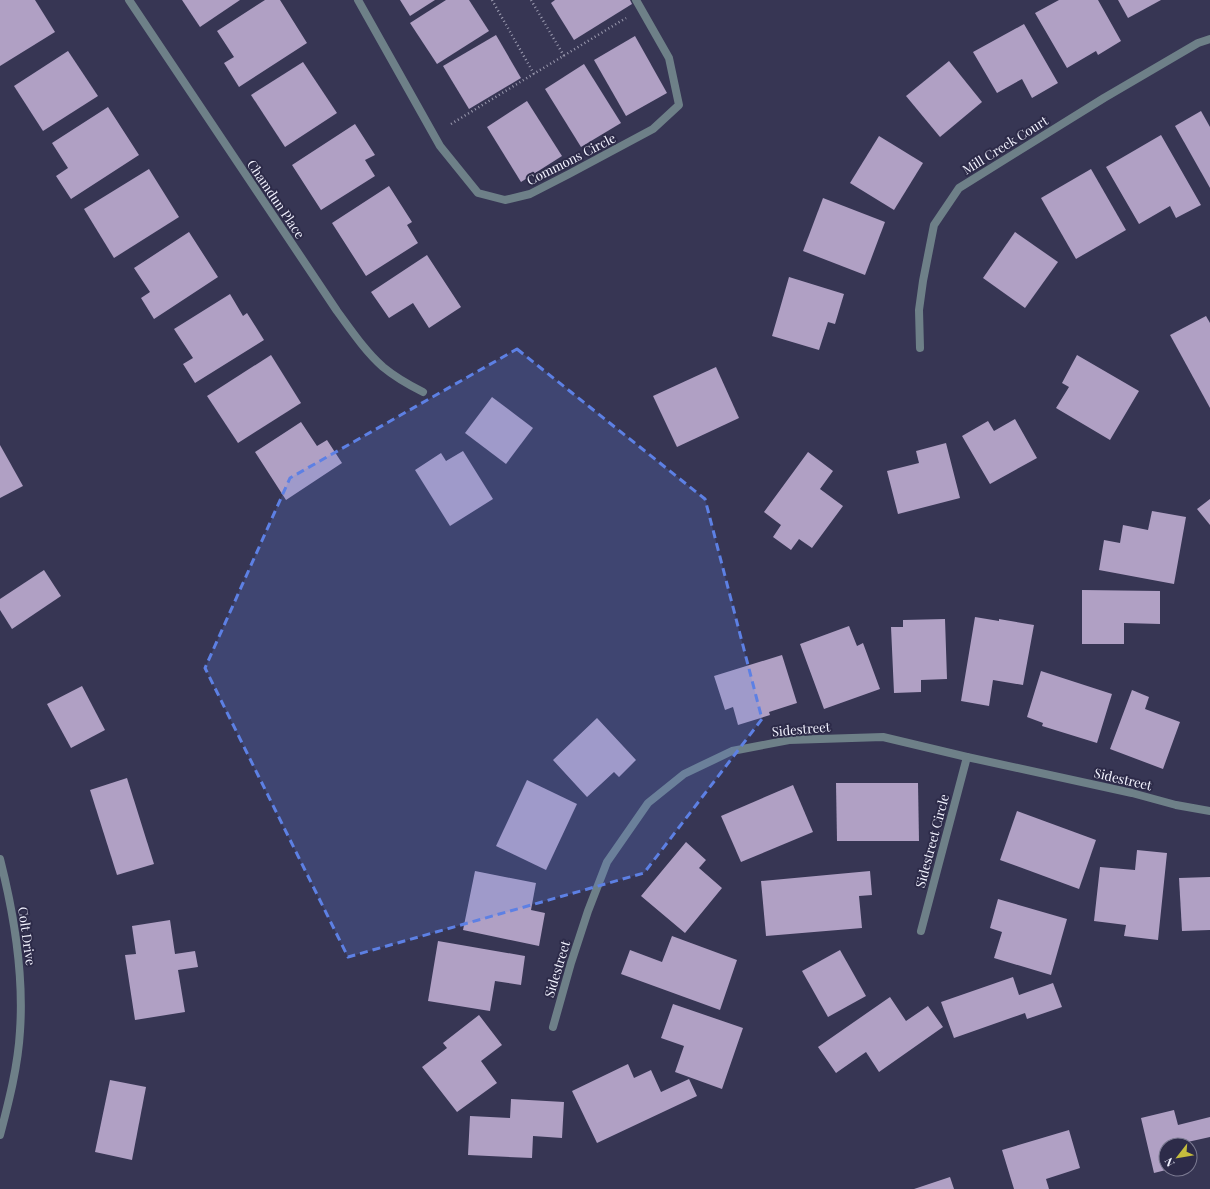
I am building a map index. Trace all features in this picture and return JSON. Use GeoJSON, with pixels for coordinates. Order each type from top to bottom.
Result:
{"type":"FeatureCollection","features":[{"type":"Feature","properties":{"kind":"street","name":"Chamdun Place"},"geometry":{"type":"LineString","coordinates":[[129,0],[337,311],[366,349],[382,366],[392,374],[423,392]]}},
{"type":"Feature","properties":{"kind":"street","name":"Commons Circle"},"geometry":{"type":"LineString","coordinates":[[358,0],[440,146],[478,193],[505,200],[530,194],[653,129],[679,105],[669,58],[636,0]]}},
{"type":"Feature","properties":{"kind":"street","name":"Mill Creek Court"},"geometry":{"type":"LineString","coordinates":[[920,348],[919,310],[934,225],[959,188],[1104,98],[1198,43],[1210,39]]}},
{"type":"Feature","properties":{"kind":"street","name":"Sidestreet"},"geometry":{"type":"LineString","coordinates":[[553,1027],[571,963],[588,911],[607,862],[648,803],[684,774],[732,752],[789,740],[883,736],[967,757],[1132,793],[1176,805],[1210,811]]}},
{"type":"Feature","properties":{"kind":"street","name":"Sidestreet Circle"},"geometry":{"type":"LineString","coordinates":[[921,931],[967,757]]}},
{"type":"Feature","properties":{"kind":"street","name":"Colt Drive"},"geometry":{"type":"LineString","coordinates":[[0,858],[9,894],[20,968],[20,1031],[12,1093],[0,1135]]}},
{"type":"Feature","properties":{"kind":"path"},"geometry":{"type":"LineString","coordinates":[[492,0],[534,74]]}},
{"type":"Feature","properties":{"kind":"path"},"geometry":{"type":"LineString","coordinates":[[531,0],[564,56]]}},
{"type":"Feature","properties":{"kind":"path"},"geometry":{"type":"LineString","coordinates":[[450,124],[641,9]]}},
{"type":"Feature","properties":{"kind":"highlighted area"},"geometry":{"type":"Polygon","coordinates":[[[517,349],[705,499],[762,719],[644,873],[348,957],[205,668],[290,478],[517,349]]]}},
{"type":"Feature","properties":{"kind":"building"},"geometry":{"type":"Polygon","coordinates":[[[0,0],[35,0],[55,32],[0,66],[0,0]]]}},
{"type":"Feature","properties":{"kind":"building"},"geometry":{"type":"Polygon","coordinates":[[[182,0],[240,0],[200,27],[182,0]]]}},
{"type":"Feature","properties":{"kind":"building"},"geometry":{"type":"Polygon","coordinates":[[[265,0],[280,0],[307,43],[239,87],[224,63],[234,57],[217,31],[265,0]]]}},
{"type":"Feature","properties":{"kind":"building"},"geometry":{"type":"Polygon","coordinates":[[[400,0],[435,0],[410,16],[400,0]]]}},
{"type":"Feature","properties":{"kind":"building"},"geometry":{"type":"Polygon","coordinates":[[[446,0],[469,0],[489,31],[437,64],[410,23],[446,0]]]}},
{"type":"Feature","properties":{"kind":"building"},"geometry":{"type":"Polygon","coordinates":[[[555,0],[630,0],[632,4],[574,40],[551,3],[555,0]]]}},
{"type":"Feature","properties":{"kind":"building"},"geometry":{"type":"Polygon","coordinates":[[[1059,0],[1098,0],[1121,41],[1098,55],[1096,51],[1067,68],[1035,13],[1059,0]]]}},
{"type":"Feature","properties":{"kind":"building"},"geometry":{"type":"Polygon","coordinates":[[[1118,0],[1161,0],[1128,18],[1118,0]]]}},
{"type":"Feature","properties":{"kind":"building"},"geometry":{"type":"Polygon","coordinates":[[[1024,24],[1058,83],[1032,98],[1022,79],[997,93],[973,52],[1024,24]]]}},
{"type":"Feature","properties":{"kind":"building"},"geometry":{"type":"Polygon","coordinates":[[[496,35],[521,78],[469,109],[443,66],[496,35]]]}},
{"type":"Feature","properties":{"kind":"building"},"geometry":{"type":"Polygon","coordinates":[[[635,36],[667,93],[626,116],[594,60],[635,36]]]}},
{"type":"Feature","properties":{"kind":"building"},"geometry":{"type":"Polygon","coordinates":[[[68,51],[98,96],[43,131],[14,86],[68,51]]]}},
{"type":"Feature","properties":{"kind":"building"},"geometry":{"type":"Polygon","coordinates":[[[949,61],[982,102],[940,137],[906,96],[949,61]]]}},
{"type":"Feature","properties":{"kind":"building"},"geometry":{"type":"Polygon","coordinates":[[[303,62],[337,113],[285,147],[251,95],[303,62]]]}},
{"type":"Feature","properties":{"kind":"building"},"geometry":{"type":"Polygon","coordinates":[[[584,64],[621,123],[581,147],[545,89],[584,64]]]}},
{"type":"Feature","properties":{"kind":"building"},"geometry":{"type":"Polygon","coordinates":[[[527,101],[562,156],[521,182],[487,127],[527,101]]]}},
{"type":"Feature","properties":{"kind":"building"},"geometry":{"type":"Polygon","coordinates":[[[108,107],[139,155],[71,199],[56,176],[68,168],[52,143],[108,107]]]}},
{"type":"Feature","properties":{"kind":"building"},"geometry":{"type":"Polygon","coordinates":[[[1201,111],[1210,127],[1210,188],[1175,126],[1201,111]]]}},
{"type":"Feature","properties":{"kind":"building"},"geometry":{"type":"Polygon","coordinates":[[[355,124],[375,155],[365,160],[375,176],[321,210],[292,165],[355,124]]]}},
{"type":"Feature","properties":{"kind":"building"},"geometry":{"type":"Polygon","coordinates":[[[1161,135],[1201,205],[1176,218],[1170,206],[1139,224],[1106,167],[1161,135]]]}},
{"type":"Feature","properties":{"kind":"building"},"geometry":{"type":"Polygon","coordinates":[[[879,136],[923,163],[894,210],[850,183],[879,136]]]}},
{"type":"Feature","properties":{"kind":"building"},"geometry":{"type":"Polygon","coordinates":[[[149,169],[179,217],[114,258],[84,209],[149,169]]]}},
{"type":"Feature","properties":{"kind":"building"},"geometry":{"type":"Polygon","coordinates":[[[1091,169],[1126,230],[1076,259],[1041,198],[1091,169]]]}},
{"type":"Feature","properties":{"kind":"building"},"geometry":{"type":"Polygon","coordinates":[[[389,186],[412,222],[407,225],[418,243],[366,276],[332,223],[389,186]]]}},
{"type":"Feature","properties":{"kind":"building"},"geometry":{"type":"Polygon","coordinates":[[[823,198],[885,222],[865,275],[803,251],[823,198]]]}},
{"type":"Feature","properties":{"kind":"building"},"geometry":{"type":"Polygon","coordinates":[[[189,232],[218,277],[154,319],[141,298],[150,292],[134,268],[189,232]]]}},
{"type":"Feature","properties":{"kind":"building"},"geometry":{"type":"Polygon","coordinates":[[[1015,232],[1058,262],[1025,308],[983,278],[1015,232]]]}},
{"type":"Feature","properties":{"kind":"building"},"geometry":{"type":"Polygon","coordinates":[[[427,255],[461,307],[429,328],[413,303],[389,318],[371,292],[427,255]]]}},
{"type":"Feature","properties":{"kind":"building"},"geometry":{"type":"Polygon","coordinates":[[[789,277],[844,294],[835,324],[828,322],[819,350],[772,336],[789,277]]]}},
{"type":"Feature","properties":{"kind":"building"},"geometry":{"type":"Polygon","coordinates":[[[230,294],[243,316],[247,313],[264,340],[195,383],[183,364],[193,358],[174,329],[230,294]]]}},
{"type":"Feature","properties":{"kind":"building"},"geometry":{"type":"Polygon","coordinates":[[[1206,316],[1210,323],[1210,408],[1170,335],[1206,316]]]}},
{"type":"Feature","properties":{"kind":"building"},"geometry":{"type":"Polygon","coordinates":[[[271,355],[301,403],[238,443],[207,396],[271,355]]]}},
{"type":"Feature","properties":{"kind":"building"},"geometry":{"type":"Polygon","coordinates":[[[1077,355],[1139,391],[1110,440],[1056,408],[1069,387],[1062,383],[1077,355]]]}},
{"type":"Feature","properties":{"kind":"building"},"geometry":{"type":"Polygon","coordinates":[[[716,367],[739,418],[677,447],[653,396],[716,367]]]}},
{"type":"Feature","properties":{"kind":"building"},"geometry":{"type":"Polygon","coordinates":[[[492,397],[533,428],[506,464],[465,433],[492,397]]]}},
{"type":"Feature","properties":{"kind":"building"},"geometry":{"type":"Polygon","coordinates":[[[1015,419],[1037,458],[990,484],[962,436],[988,421],[994,431],[1015,419]]]}},
{"type":"Feature","properties":{"kind":"building"},"geometry":{"type":"Polygon","coordinates":[[[301,422],[317,446],[327,440],[342,463],[286,500],[255,452],[301,422]]]}},
{"type":"Feature","properties":{"kind":"building"},"geometry":{"type":"Polygon","coordinates":[[[946,443],[960,498],[898,514],[887,471],[919,463],[916,451],[946,443]]]}},
{"type":"Feature","properties":{"kind":"building"},"geometry":{"type":"Polygon","coordinates":[[[0,445],[23,486],[0,498],[0,445]]]}},
{"type":"Feature","properties":{"kind":"building"},"geometry":{"type":"Polygon","coordinates":[[[463,451],[493,499],[450,526],[415,470],[441,453],[446,461],[463,451]]]}},
{"type":"Feature","properties":{"kind":"building"},"geometry":{"type":"Polygon","coordinates":[[[808,452],[833,471],[820,489],[843,506],[812,548],[799,539],[791,550],[773,537],[781,525],[764,512],[808,452]]]}},
{"type":"Feature","properties":{"kind":"building"},"geometry":{"type":"Polygon","coordinates":[[[1210,499],[1210,525],[1197,509],[1210,499]]]}},
{"type":"Feature","properties":{"kind":"building"},"geometry":{"type":"Polygon","coordinates":[[[1152,511],[1186,517],[1174,584],[1099,570],[1104,540],[1120,543],[1123,525],[1148,530],[1152,511]]]}},
{"type":"Feature","properties":{"kind":"building"},"geometry":{"type":"Polygon","coordinates":[[[44,570],[61,596],[12,629],[0,610],[0,599],[44,570]]]}},
{"type":"Feature","properties":{"kind":"building"},"geometry":{"type":"Polygon","coordinates":[[[1082,590],[1160,591],[1160,624],[1124,623],[1124,644],[1082,644],[1082,590]]]}},
{"type":"Feature","properties":{"kind":"building"},"geometry":{"type":"Polygon","coordinates":[[[975,617],[999,621],[999,619],[1034,625],[1023,685],[993,680],[989,706],[961,701],[975,617]]]}},
{"type":"Feature","properties":{"kind":"building"},"geometry":{"type":"Polygon","coordinates":[[[945,619],[947,679],[921,680],[921,692],[894,693],[891,627],[903,627],[903,620],[945,619]]]}},
{"type":"Feature","properties":{"kind":"building"},"geometry":{"type":"Polygon","coordinates":[[[849,626],[857,646],[863,643],[880,689],[824,709],[800,644],[849,626]]]}},
{"type":"Feature","properties":{"kind":"building"},"geometry":{"type":"Polygon","coordinates":[[[782,655],[797,703],[769,712],[770,715],[738,725],[733,707],[725,710],[714,676],[782,655]]]}},
{"type":"Feature","properties":{"kind":"building"},"geometry":{"type":"Polygon","coordinates":[[[1041,671],[1112,694],[1097,743],[1042,726],[1043,723],[1027,717],[1041,671]]]}},
{"type":"Feature","properties":{"kind":"building"},"geometry":{"type":"Polygon","coordinates":[[[82,686],[105,730],[71,748],[47,704],[82,686]]]}},
{"type":"Feature","properties":{"kind":"building"},"geometry":{"type":"Polygon","coordinates":[[[1132,690],[1149,697],[1145,709],[1180,722],[1163,769],[1110,749],[1132,690]]]}},
{"type":"Feature","properties":{"kind":"building"},"geometry":{"type":"Polygon","coordinates":[[[597,718],[636,760],[619,777],[614,772],[587,797],[553,760],[597,718]]]}},
{"type":"Feature","properties":{"kind":"building"},"geometry":{"type":"Polygon","coordinates":[[[127,778],[154,864],[117,875],[90,790],[127,778]]]}},
{"type":"Feature","properties":{"kind":"building"},"geometry":{"type":"Polygon","coordinates":[[[527,780],[577,804],[546,870],[496,846],[527,780]]]}},
{"type":"Feature","properties":{"kind":"building"},"geometry":{"type":"Polygon","coordinates":[[[836,783],[918,783],[919,841],[837,841],[836,783]]]}},
{"type":"Feature","properties":{"kind":"building"},"geometry":{"type":"Polygon","coordinates":[[[793,785],[813,832],[741,862],[721,816],[793,785]]]}},
{"type":"Feature","properties":{"kind":"building"},"geometry":{"type":"Polygon","coordinates":[[[1017,811],[1096,840],[1079,889],[1000,860],[1017,811]]]}},
{"type":"Feature","properties":{"kind":"building"},"geometry":{"type":"Polygon","coordinates":[[[686,842],[706,860],[699,868],[722,888],[685,933],[641,896],[686,842]]]}},
{"type":"Feature","properties":{"kind":"building"},"geometry":{"type":"Polygon","coordinates":[[[1137,850],[1167,853],[1158,940],[1124,936],[1126,925],[1094,921],[1100,867],[1135,870],[1137,850]]]}},
{"type":"Feature","properties":{"kind":"building"},"geometry":{"type":"Polygon","coordinates":[[[475,871],[536,883],[531,910],[545,913],[539,946],[463,930],[475,871]]]}},
{"type":"Feature","properties":{"kind":"building"},"geometry":{"type":"Polygon","coordinates":[[[870,871],[872,895],[859,896],[862,928],[766,936],[761,881],[870,871]]]}},
{"type":"Feature","properties":{"kind":"building"},"geometry":{"type":"Polygon","coordinates":[[[1210,877],[1210,930],[1182,931],[1179,878],[1210,877]]]}},
{"type":"Feature","properties":{"kind":"building"},"geometry":{"type":"Polygon","coordinates":[[[998,899],[1067,919],[1051,975],[994,958],[1002,932],[990,928],[998,899]]]}},
{"type":"Feature","properties":{"kind":"building"},"geometry":{"type":"Polygon","coordinates":[[[170,920],[175,954],[195,951],[198,967],[178,970],[185,1012],[135,1020],[125,955],[136,954],[132,926],[170,920]]]}},
{"type":"Feature","properties":{"kind":"building"},"geometry":{"type":"Polygon","coordinates":[[[672,936],[737,960],[720,1010],[621,974],[630,950],[662,962],[672,936]]]}},
{"type":"Feature","properties":{"kind":"building"},"geometry":{"type":"Polygon","coordinates":[[[438,941],[525,956],[521,985],[495,981],[490,1011],[428,1001],[438,941]]]}},
{"type":"Feature","properties":{"kind":"building"},"geometry":{"type":"Polygon","coordinates":[[[840,950],[866,996],[828,1017],[802,971],[840,950]]]}},
{"type":"Feature","properties":{"kind":"building"},"geometry":{"type":"Polygon","coordinates":[[[1013,977],[1019,995],[1053,983],[1062,1007],[1027,1019],[1025,1013],[954,1038],[941,1002],[1013,977]]]}},
{"type":"Feature","properties":{"kind":"building"},"geometry":{"type":"Polygon","coordinates":[[[890,997],[906,1021],[928,1006],[943,1027],[879,1072],[866,1052],[836,1073],[818,1047],[890,997]]]}},
{"type":"Feature","properties":{"kind":"building"},"geometry":{"type":"Polygon","coordinates":[[[673,1004],[743,1028],[722,1089],[675,1072],[684,1046],[661,1038],[673,1004]]]}},
{"type":"Feature","properties":{"kind":"building"},"geometry":{"type":"Polygon","coordinates":[[[479,1015],[502,1045],[481,1061],[497,1083],[457,1112],[422,1067],[447,1048],[443,1043],[479,1015]]]}},
{"type":"Feature","properties":{"kind":"building"},"geometry":{"type":"Polygon","coordinates":[[[628,1064],[634,1078],[651,1070],[661,1092],[689,1079],[697,1096],[597,1143],[572,1091],[628,1064]]]}},
{"type":"Feature","properties":{"kind":"building"},"geometry":{"type":"Polygon","coordinates":[[[110,1080],[146,1087],[132,1160],[95,1152],[110,1080]]]}},
{"type":"Feature","properties":{"kind":"building"},"geometry":{"type":"Polygon","coordinates":[[[511,1099],[564,1102],[562,1138],[533,1136],[532,1158],[468,1155],[470,1116],[510,1118],[511,1099]]]}},
{"type":"Feature","properties":{"kind":"building"},"geometry":{"type":"Polygon","coordinates":[[[1174,1110],[1178,1125],[1210,1117],[1210,1137],[1198,1140],[1198,1137],[1158,1137],[1158,1172],[1154,1173],[1141,1118],[1174,1110]]]}},
{"type":"Feature","properties":{"kind":"building"},"geometry":{"type":"Polygon","coordinates":[[[1069,1130],[1080,1168],[1046,1179],[1049,1189],[1014,1189],[1002,1150],[1069,1130]]]}},
{"type":"Feature","properties":{"kind":"building"},"geometry":{"type":"Polygon","coordinates":[[[950,1177],[954,1189],[914,1189],[950,1177]]]}}]}
